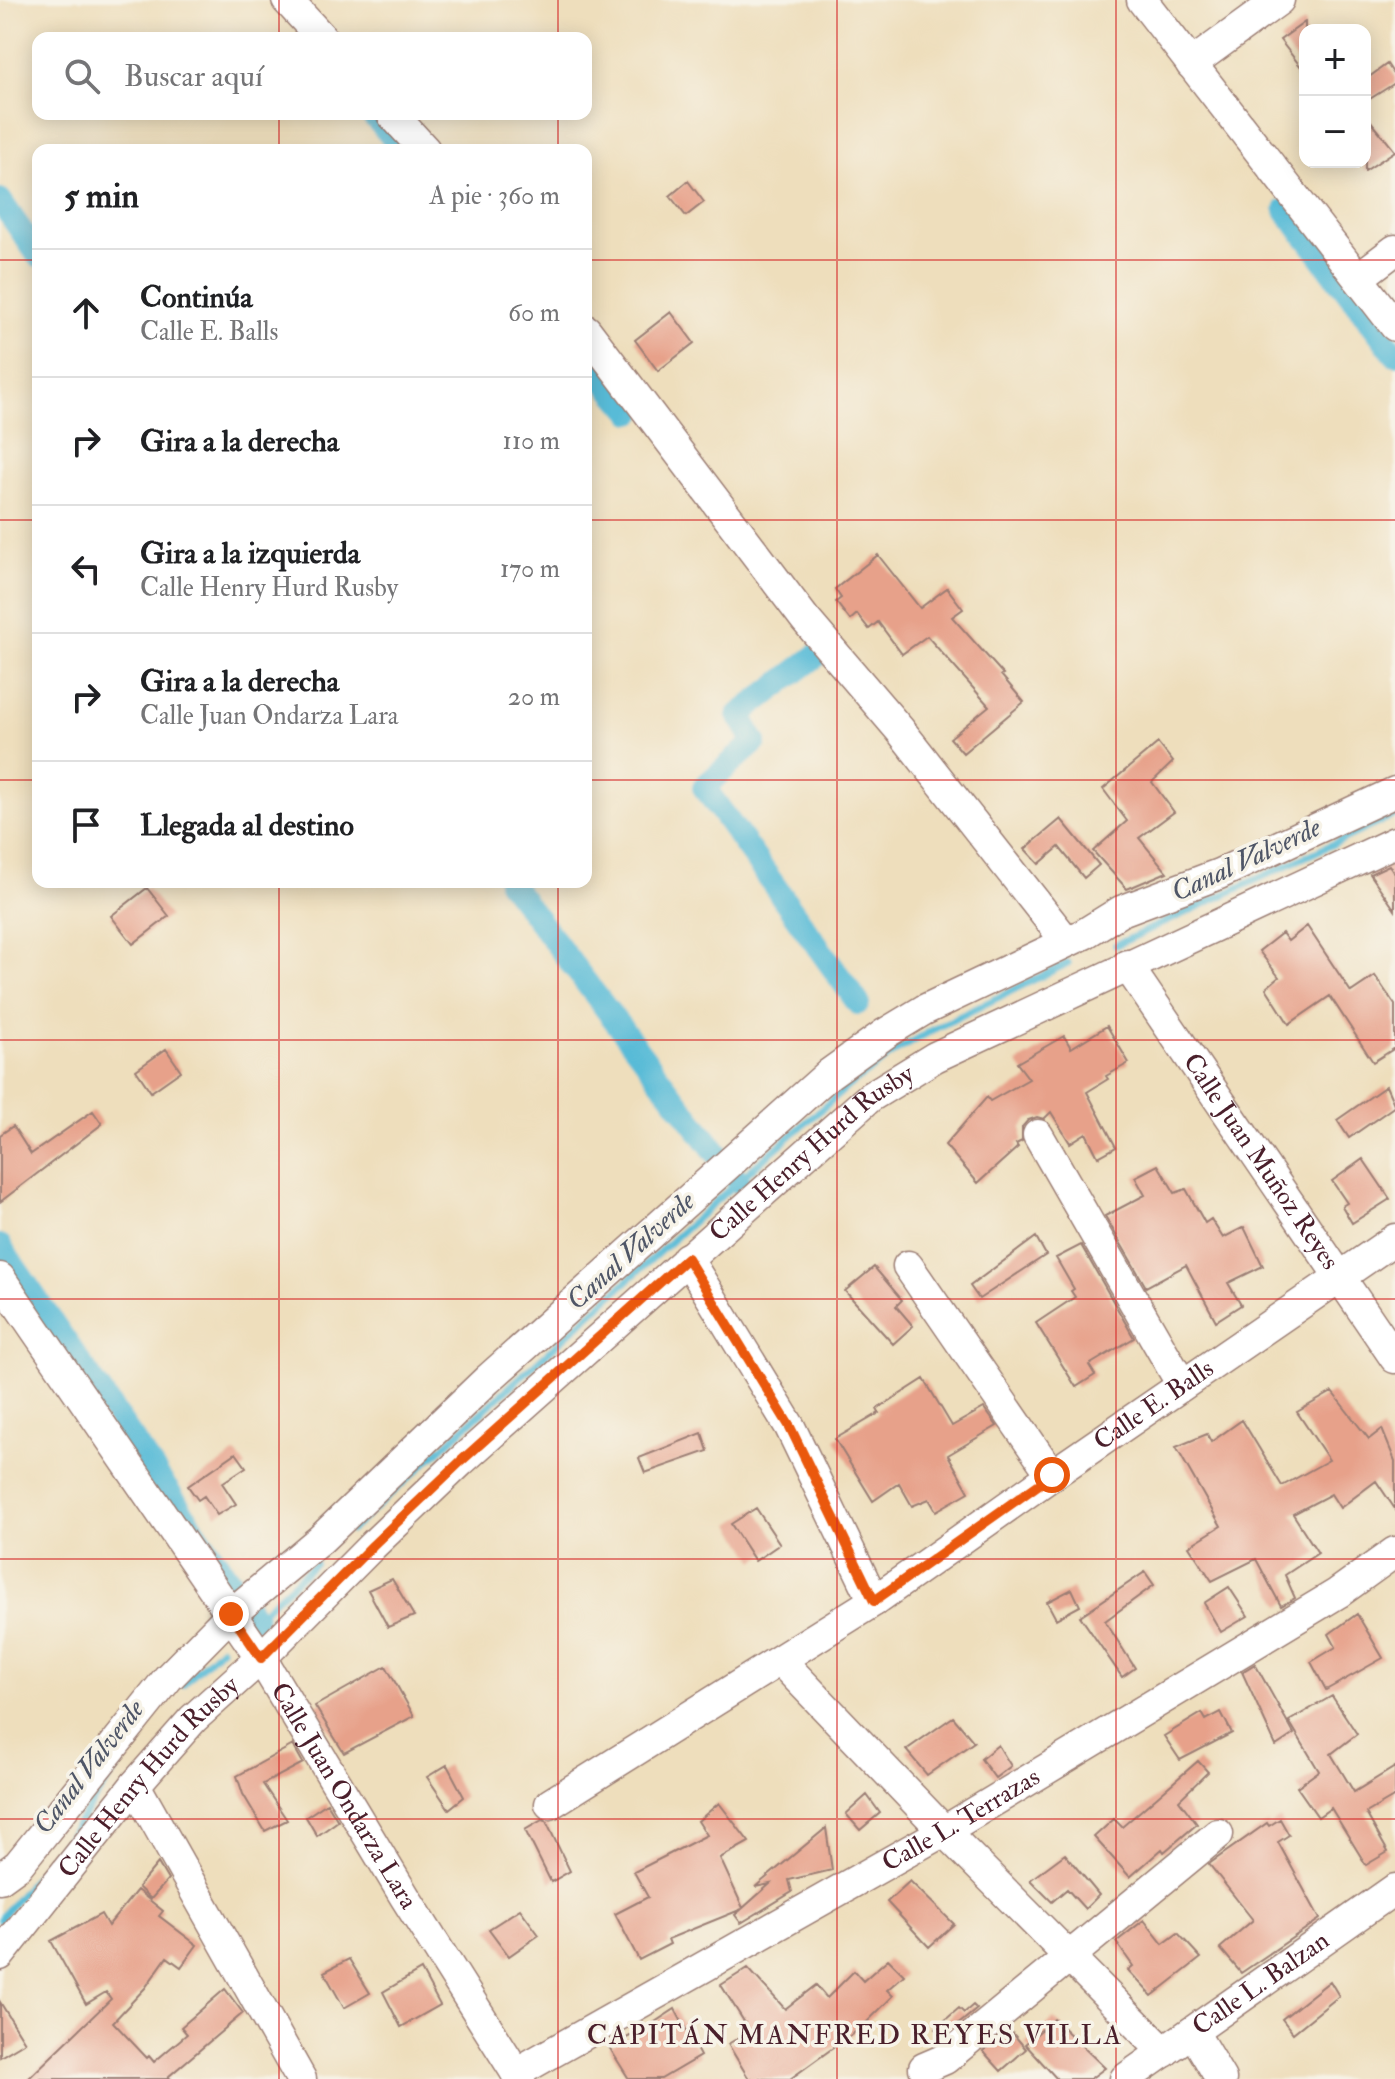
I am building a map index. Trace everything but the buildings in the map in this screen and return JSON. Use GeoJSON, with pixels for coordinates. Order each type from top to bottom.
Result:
{"type":"FeatureCollection","features":[{"type":"Feature","properties":{"kind":"street"},"geometry":{"type":"LineString","coordinates":[[287,0],[316,32]]}},
{"type":"Feature","properties":{"kind":"street"},"geometry":{"type":"LineString","coordinates":[[1142,0],[1395,326]]}},
{"type":"Feature","properties":{"kind":"street"},"geometry":{"type":"LineString","coordinates":[[1191,64],[1279,0]]}},
{"type":"Feature","properties":{"kind":"street"},"geometry":{"type":"LineString","coordinates":[[398,120],[420,144]]}},
{"type":"Feature","properties":{"kind":"street"},"geometry":{"type":"LineString","coordinates":[[1358,278],[1395,250]]}},
{"type":"Feature","properties":{"kind":"street","name":"Calle Juan Muñoz Reyes"},"geometry":{"type":"LineString","coordinates":[[592,338],[805,619],[1075,938],[1116,970],[1395,1358]]}},
{"type":"Feature","properties":{"kind":"street","name":"Calle Henry Hurd Rusby"},"geometry":{"type":"LineString","coordinates":[[0,1878],[18,1865],[168,1678],[231,1614],[321,1539],[487,1380],[829,1074],[924,1010],[1075,938],[1121,911],[1219,874],[1395,792]]}},
{"type":"Feature","properties":{"kind":"street","name":"Calle Henry Hurd Rusby"},"geometry":{"type":"LineString","coordinates":[[0,1955],[135,1785],[193,1719],[261,1658],[460,1462],[870,1097],[935,1057],[1395,842]]}},
{"type":"Feature","properties":{"kind":"street"},"geometry":{"type":"LineString","coordinates":[[1038,1135],[1182,1385]]}},
{"type":"Feature","properties":{"kind":"street","name":"Calle E. Balls"},"geometry":{"type":"LineString","coordinates":[[550,1804],[874,1601],[1395,1239]]}},
{"type":"Feature","properties":{"kind":"street"},"geometry":{"type":"LineString","coordinates":[[687,1258],[790,1427],[874,1601]]}},
{"type":"Feature","properties":{"kind":"street"},"geometry":{"type":"LineString","coordinates":[[908,1266],[1052,1475]]}},
{"type":"Feature","properties":{"kind":"street","name":"Calle Juan Ondarza Lara"},"geometry":{"type":"LineString","coordinates":[[0,1278],[261,1658],[405,1897],[518,2076]]}},
{"type":"Feature","properties":{"kind":"street","name":"Calle L. Terrazas"},"geometry":{"type":"LineString","coordinates":[[518,2076],[944,1831],[1338,1593],[1395,1552]]}},
{"type":"Feature","properties":{"kind":"street"},"geometry":{"type":"LineString","coordinates":[[781,1661],[944,1831],[1164,2052]]}},
{"type":"Feature","properties":{"kind":"street"},"geometry":{"type":"LineString","coordinates":[[135,1785],[301,2079]]}},
{"type":"Feature","properties":{"kind":"street"},"geometry":{"type":"LineString","coordinates":[[924,2068],[945,2059],[1218,1834]]}},
{"type":"Feature","properties":{"kind":"street","name":"Calle L. Balzan"},"geometry":{"type":"LineString","coordinates":[[1125,2079],[1395,1889]]}},
{"type":"Feature","properties":{"kind":"street"},"geometry":{"type":"LineString","coordinates":[[1193,2032],[1221,2079]]}},
{"type":"Feature","properties":{"kind":"waterway"},"geometry":{"type":"LineString","coordinates":[[377,120],[399,144]]}},
{"type":"Feature","properties":{"kind":"waterway"},"geometry":{"type":"LineString","coordinates":[[0,200],[32,246]]}},
{"type":"Feature","properties":{"kind":"waterway"},"geometry":{"type":"LineString","coordinates":[[1286,210],[1395,354]]}},
{"type":"Feature","properties":{"kind":"waterway"},"geometry":{"type":"LineString","coordinates":[[592,366],[632,412]]}},
{"type":"Feature","properties":{"kind":"waterway"},"geometry":{"type":"LineString","coordinates":[[820,653],[739,715],[755,742],[704,787],[858,1003]]}},
{"type":"Feature","properties":{"kind":"waterway","name":"Canal Valverde"},"geometry":{"type":"LineString","coordinates":[[1116,945],[1395,815]]}},
{"type":"Feature","properties":{"kind":"waterway"},"geometry":{"type":"LineString","coordinates":[[514,888],[738,1181]]}},
{"type":"Feature","properties":{"kind":"waterway","name":"Canal Valverde"},"geometry":{"type":"LineString","coordinates":[[351,1530],[738,1181],[847,1087],[898,1050],[938,1027],[1068,963]]}},
{"type":"Feature","properties":{"kind":"waterway"},"geometry":{"type":"LineString","coordinates":[[0,1246],[255,1618]]}},
{"type":"Feature","properties":{"kind":"waterway","name":"Canal Valverde"},"geometry":{"type":"LineString","coordinates":[[255,1618],[315,1563]]}},
{"type":"Feature","properties":{"kind":"waterway","name":"Canal Valverde"},"geometry":{"type":"LineString","coordinates":[[183,1684],[221,1648]]}},
{"type":"Feature","properties":{"kind":"waterway","name":"Canal Valverde"},"geometry":{"type":"LineString","coordinates":[[0,1919],[67,1839],[132,1746]]}},
{"type":"Feature","properties":{"kind":"district","name":"CAPITÁN MANFRED REYES VILLA"},"geometry":{"type":"Point","coordinates":[855,2035]}},
{"type":"Feature","properties":{"kind":"route"},"geometry":{"type":"LineString","coordinates":[[231,1614],[261,1658],[460,1462],[687,1258],[790,1427],[874,1601],[1052,1475]]}}]}
